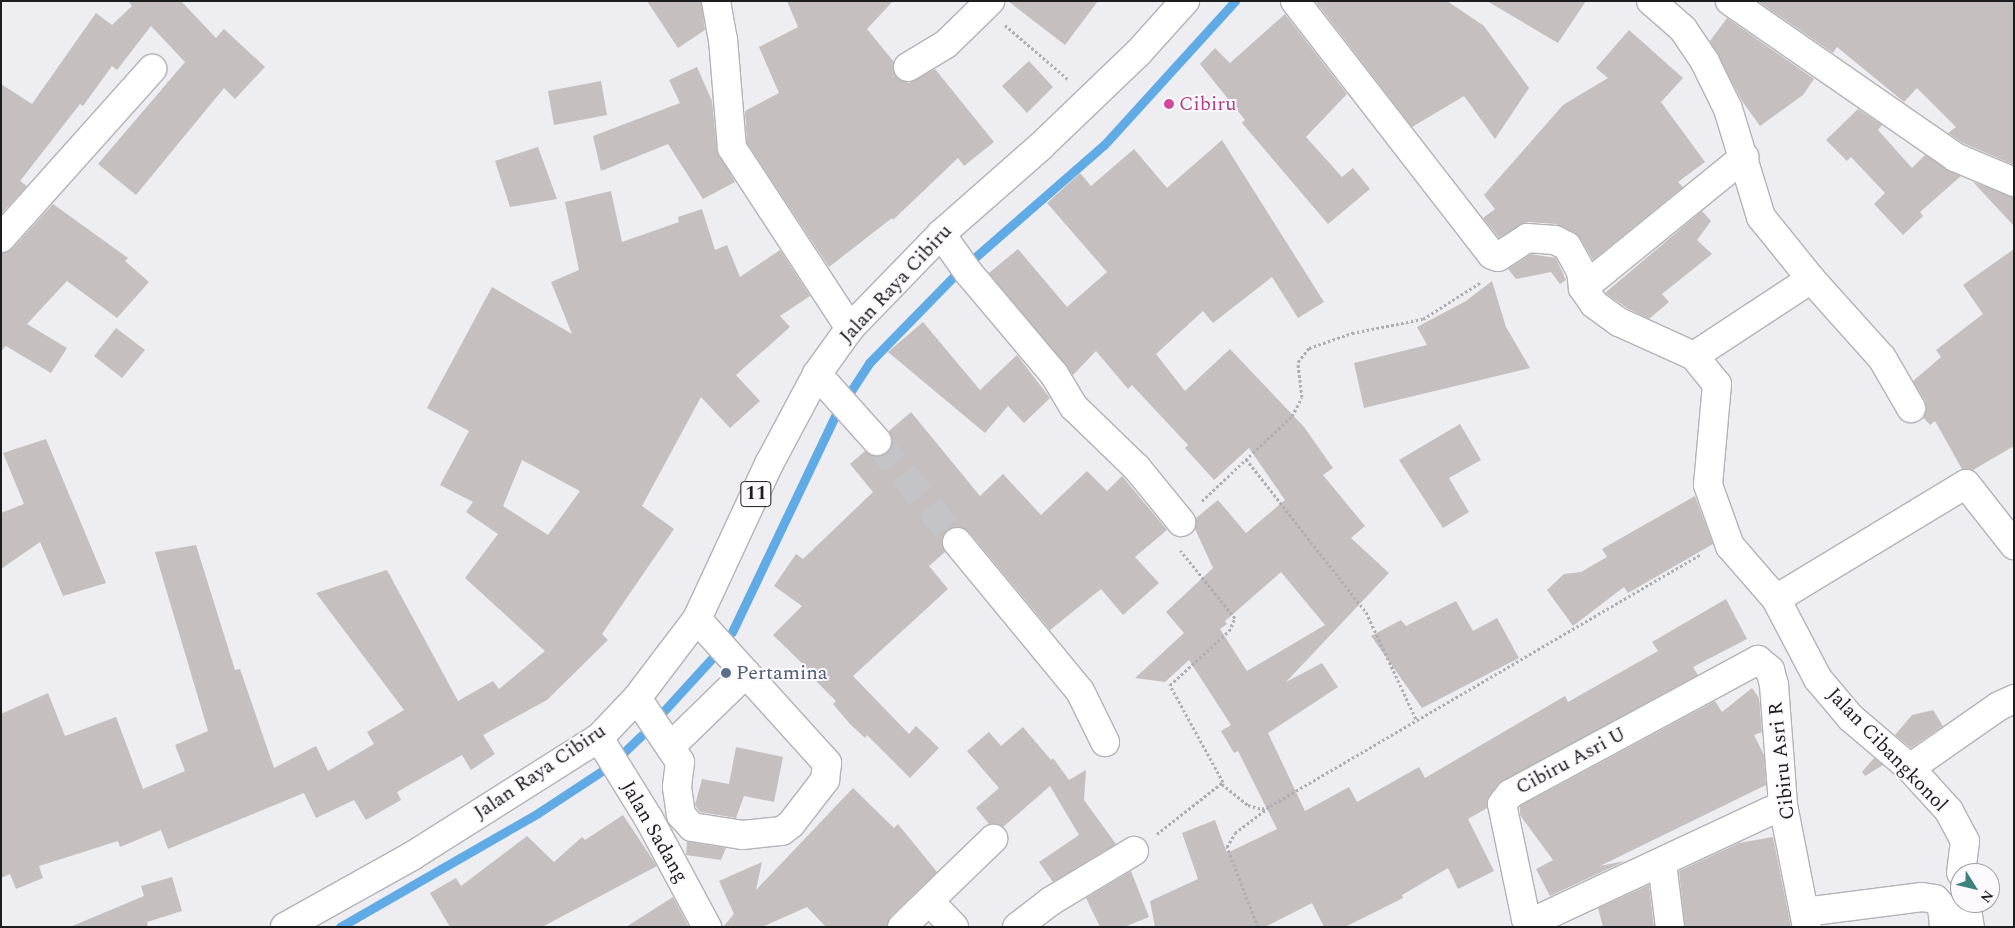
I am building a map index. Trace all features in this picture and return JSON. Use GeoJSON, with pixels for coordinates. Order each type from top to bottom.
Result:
{"type":"FeatureCollection","features":[{"type":"Feature","properties":{"kind":"main road"},"geometry":{"type":"LineString","coordinates":[[716,1],[724,39],[732,148],[850,328]]}},
{"type":"Feature","properties":{"kind":"main road","name":"Jalan Raya Cibiru"},"geometry":{"type":"LineString","coordinates":[[285,927],[412,856],[598,738],[637,698],[697,619],[769,464],[818,374],[850,328],[941,234],[1090,99],[1184,1]]}},
{"type":"Feature","properties":{"kind":"main road"},"geometry":{"type":"LineString","coordinates":[[1295,1],[1489,266]]}},
{"type":"Feature","properties":{"kind":"main road"},"geometry":{"type":"LineString","coordinates":[[1652,1],[1683,28],[1705,62],[1728,109],[1761,217],[1811,279],[1882,358],[1911,408]]}},
{"type":"Feature","properties":{"kind":"main road"},"geometry":{"type":"LineString","coordinates":[[1730,1],[1955,157],[2014,182]]}},
{"type":"Feature","properties":{"kind":"main road"},"geometry":{"type":"LineString","coordinates":[[908,67],[946,44],[987,4]]}},
{"type":"Feature","properties":{"kind":"main road"},"geometry":{"type":"LineString","coordinates":[[1,238],[152,69]]}},
{"type":"Feature","properties":{"kind":"main road"},"geometry":{"type":"LineString","coordinates":[[1583,288],[1744,157]]}},
{"type":"Feature","properties":{"kind":"main road"},"geometry":{"type":"LineString","coordinates":[[941,234],[968,272],[1054,374],[1074,407],[1137,468],[1181,522]]}},
{"type":"Feature","properties":{"kind":"main road","name":"Jalan Cibangkonol"},"geometry":{"type":"LineString","coordinates":[[1489,266],[1498,257],[1527,238],[1556,240],[1567,246],[1581,272],[1583,288],[1594,304],[1619,322],[1694,356],[1717,384],[1708,485],[1730,546],[1776,599],[1818,679],[1851,718],[1910,768],[1948,811],[1965,841],[1962,863]]}},
{"type":"Feature","properties":{"kind":"main road"},"geometry":{"type":"LineString","coordinates":[[1694,356],[1811,279]]}},
{"type":"Feature","properties":{"kind":"main road"},"geometry":{"type":"LineString","coordinates":[[818,374],[878,441]]}},
{"type":"Feature","properties":{"kind":"main road"},"geometry":{"type":"LineString","coordinates":[[1776,599],[1966,484],[2014,545]]}},
{"type":"Feature","properties":{"kind":"main road"},"geometry":{"type":"LineString","coordinates":[[957,542],[1080,691],[1105,742]]}},
{"type":"Feature","properties":{"kind":"main road"},"geometry":{"type":"LineString","coordinates":[[637,698],[680,762],[677,787],[686,823],[692,827],[743,835],[782,831],[791,824],[825,780],[827,763],[697,619]]}},
{"type":"Feature","properties":{"kind":"main road","name":"Cibiru Asri R"},"geometry":{"type":"LineString","coordinates":[[1758,660],[1770,670],[1774,685],[1783,805],[1806,919]]}},
{"type":"Feature","properties":{"kind":"main road","name":"Cibiru Asri U"},"geometry":{"type":"LineString","coordinates":[[1758,660],[1510,794],[1502,804],[1526,919],[1532,922],[1662,864],[1783,805]]}},
{"type":"Feature","properties":{"kind":"main road"},"geometry":{"type":"LineString","coordinates":[[670,747],[746,673]]}},
{"type":"Feature","properties":{"kind":"main road"},"geometry":{"type":"LineString","coordinates":[[1910,768],[1998,706],[2014,699]]}},
{"type":"Feature","properties":{"kind":"main road","name":"Jalan Sadang"},"geometry":{"type":"LineString","coordinates":[[598,738],[650,819],[707,927]]}},
{"type":"Feature","properties":{"kind":"main road"},"geometry":{"type":"LineString","coordinates":[[902,927],[993,839]]}},
{"type":"Feature","properties":{"kind":"main road"},"geometry":{"type":"LineString","coordinates":[[1017,927],[1051,901],[1134,851]]}},
{"type":"Feature","properties":{"kind":"main road"},"geometry":{"type":"LineString","coordinates":[[1662,864],[1670,927]]}},
{"type":"Feature","properties":{"kind":"main road"},"geometry":{"type":"LineString","coordinates":[[1806,919],[1922,897],[1935,899],[1942,907],[1944,927]]}},
{"type":"Feature","properties":{"kind":"main road"},"geometry":{"type":"LineString","coordinates":[[930,902],[954,927]]}},
{"type":"Feature","properties":{"kind":"main road"},"geometry":{"type":"LineString","coordinates":[[1968,913],[1970,927]]}},
{"type":"Feature","properties":{"kind":"path"},"geometry":{"type":"LineString","coordinates":[[987,4],[1090,99]]}},
{"type":"Feature","properties":{"kind":"path"},"geometry":{"type":"LineString","coordinates":[[1270,806],[1262,809],[1248,804],[1222,784],[1221,778],[1170,685],[1229,630],[1234,618],[1175,545],[1174,537],[1181,522],[1298,408],[1302,397],[1298,362],[1308,348],[1352,333],[1423,319],[1489,266]]}},
{"type":"Feature","properties":{"kind":"path"},"geometry":{"type":"LineString","coordinates":[[1246,459],[1366,612],[1416,719]]}},
{"type":"Feature","properties":{"kind":"path"},"geometry":{"type":"LineString","coordinates":[[1258,927],[1227,847],[1235,833],[1270,806],[1707,550]]}},
{"type":"Feature","properties":{"kind":"path"},"geometry":{"type":"LineString","coordinates":[[1134,851],[1222,784]]}},
{"type":"Feature","properties":{"kind":"building"},"geometry":{"type":"Polygon","coordinates":[[[128,1],[181,1],[216,38],[224,29],[265,67],[235,99],[224,88],[136,195],[98,164],[185,62],[151,26],[117,70],[112,66],[83,106],[80,104],[20,181],[27,186],[1,214],[1,84],[32,104],[96,13],[112,25],[132,6],[128,1]]]}},
{"type":"Feature","properties":{"kind":"building"},"geometry":{"type":"Polygon","coordinates":[[[647,1],[701,1],[705,30],[678,48],[647,1]]]}},
{"type":"Feature","properties":{"kind":"building"},"geometry":{"type":"Polygon","coordinates":[[[787,1],[893,1],[867,29],[894,62],[895,75],[909,83],[935,69],[994,142],[964,166],[958,158],[893,220],[892,218],[829,267],[747,143],[745,111],[779,93],[759,47],[798,27],[787,1]]]}},
{"type":"Feature","properties":{"kind":"building"},"geometry":{"type":"Polygon","coordinates":[[[1008,1],[1098,1],[1065,45],[1008,1]]]}},
{"type":"Feature","properties":{"kind":"building"},"geometry":{"type":"Polygon","coordinates":[[[1315,1],[1447,1],[1484,26],[1529,88],[1495,139],[1464,96],[1412,127],[1315,1]]]}},
{"type":"Feature","properties":{"kind":"building"},"geometry":{"type":"Polygon","coordinates":[[[1487,1],[1586,1],[1558,43],[1487,1]]]}},
{"type":"Feature","properties":{"kind":"building"},"geometry":{"type":"Polygon","coordinates":[[[2014,1],[2014,165],[1963,143],[1948,133],[1956,127],[1917,88],[1904,102],[1837,47],[1833,53],[1759,2],[2014,1]]]}},
{"type":"Feature","properties":{"kind":"building"},"geometry":{"type":"Polygon","coordinates":[[[1285,14],[1347,94],[1306,137],[1342,177],[1353,168],[1370,189],[1328,224],[1242,123],[1245,120],[1200,64],[1215,48],[1230,63],[1285,14]]]}},
{"type":"Feature","properties":{"kind":"building"},"geometry":{"type":"Polygon","coordinates":[[[1727,18],[1814,79],[1803,95],[1760,126],[1742,101],[1710,41],[1727,18]]]}},
{"type":"Feature","properties":{"kind":"building"},"geometry":{"type":"Polygon","coordinates":[[[1629,30],[1683,78],[1661,102],[1705,162],[1678,182],[1683,187],[1593,260],[1580,238],[1556,224],[1528,222],[1499,238],[1483,218],[1495,209],[1484,195],[1563,105],[1608,78],[1596,68],[1629,30]]]}},
{"type":"Feature","properties":{"kind":"building"},"geometry":{"type":"Polygon","coordinates":[[[1029,61],[1053,87],[1027,113],[1002,86],[1029,61]]]}},
{"type":"Feature","properties":{"kind":"building"},"geometry":{"type":"Polygon","coordinates":[[[697,67],[712,101],[717,150],[735,182],[703,199],[668,144],[601,171],[593,136],[680,103],[669,80],[697,67]]]}},
{"type":"Feature","properties":{"kind":"building"},"geometry":{"type":"Polygon","coordinates":[[[601,81],[607,115],[554,125],[548,91],[601,81]]]}},
{"type":"Feature","properties":{"kind":"building"},"geometry":{"type":"Polygon","coordinates":[[[1858,109],[1882,125],[1878,130],[1912,168],[1925,155],[1961,176],[1920,212],[1923,216],[1903,235],[1874,204],[1885,193],[1851,157],[1847,161],[1826,140],[1858,109]]]}},
{"type":"Feature","properties":{"kind":"building"},"geometry":{"type":"Polygon","coordinates":[[[1222,140],[1324,302],[1298,318],[1272,277],[1213,323],[1203,311],[1156,354],[1185,391],[1230,349],[1304,427],[1333,468],[1323,475],[1365,526],[1351,538],[1389,573],[1286,682],[1322,663],[1338,687],[1268,733],[1305,811],[1349,787],[1357,802],[1419,767],[1425,778],[1565,696],[1568,702],[1658,651],[1652,642],[1726,599],[1747,639],[1693,667],[1698,675],[1498,784],[1487,800],[1487,808],[1468,819],[1494,871],[1458,889],[1448,868],[1402,895],[1403,898],[1345,927],[1324,927],[1312,903],[1265,927],[1155,927],[1150,901],[1198,879],[1182,833],[1215,820],[1227,853],[1277,829],[1238,751],[1234,753],[1221,731],[1231,725],[1189,660],[1165,682],[1135,678],[1184,633],[1166,612],[1213,568],[1195,529],[1196,518],[1218,500],[1246,533],[1285,500],[1249,448],[1214,480],[1185,448],[1188,445],[1132,385],[1128,389],[1096,351],[1073,375],[989,273],[1018,249],[1067,307],[1107,272],[1047,203],[1080,173],[1091,186],[1134,149],[1167,188],[1222,140]],[[1281,572],[1225,621],[1227,624],[1220,629],[1247,671],[1325,625],[1281,572]]]}},
{"type":"Feature","properties":{"kind":"building"},"geometry":{"type":"Polygon","coordinates":[[[538,147],[557,199],[510,207],[495,161],[538,147]]]}},
{"type":"Feature","properties":{"kind":"building"},"geometry":{"type":"Polygon","coordinates":[[[1973,182],[2014,197],[2014,226],[1973,182]]]}},
{"type":"Feature","properties":{"kind":"building"},"geometry":{"type":"Polygon","coordinates":[[[611,191],[622,242],[679,222],[678,217],[702,209],[715,250],[727,245],[740,277],[780,250],[810,296],[780,316],[790,327],[736,375],[760,401],[730,428],[701,397],[642,506],[674,529],[602,634],[608,640],[547,700],[483,735],[495,754],[471,770],[462,755],[397,792],[401,800],[366,820],[354,800],[316,818],[304,793],[168,849],[161,830],[120,847],[118,841],[39,866],[43,878],[16,889],[10,874],[1,878],[1,714],[48,693],[65,736],[116,717],[143,789],[185,771],[175,745],[208,731],[155,552],[196,545],[235,670],[240,669],[274,768],[316,746],[328,771],[374,744],[367,732],[404,710],[316,593],[387,570],[458,701],[493,681],[499,689],[545,651],[465,578],[498,534],[466,512],[473,502],[440,485],[469,431],[427,408],[492,287],[572,334],[551,282],[579,270],[565,202],[611,191]],[[522,460],[503,506],[548,535],[580,491],[522,460]]]}},
{"type":"Feature","properties":{"kind":"building"},"geometry":{"type":"Polygon","coordinates":[[[53,204],[128,258],[125,261],[149,282],[117,318],[67,281],[27,324],[67,348],[51,373],[6,346],[1,351],[1,253],[13,248],[53,204]]]}},
{"type":"Feature","properties":{"kind":"building"},"geometry":{"type":"Polygon","coordinates":[[[1702,211],[1711,221],[1697,240],[1712,254],[1662,294],[1669,302],[1649,319],[1627,308],[1605,293],[1702,211]]]}},
{"type":"Feature","properties":{"kind":"building"},"geometry":{"type":"Polygon","coordinates":[[[2014,249],[2014,446],[1973,470],[1962,469],[1935,421],[1930,425],[1923,417],[1925,401],[1913,381],[1941,357],[1936,350],[1983,314],[1963,285],[2014,249]]]}},
{"type":"Feature","properties":{"kind":"building"},"geometry":{"type":"Polygon","coordinates":[[[1531,254],[1556,258],[1566,280],[1560,284],[1551,272],[1516,279],[1508,269],[1531,254]]]}},
{"type":"Feature","properties":{"kind":"building"},"geometry":{"type":"Polygon","coordinates":[[[1492,281],[1506,327],[1530,368],[1364,408],[1354,363],[1427,345],[1417,327],[1466,301],[1492,281]]]}},
{"type":"Feature","properties":{"kind":"building"},"geometry":{"type":"Polygon","coordinates":[[[923,322],[980,390],[1017,355],[1050,398],[1024,423],[1008,406],[985,433],[888,352],[923,322]]]}},
{"type":"Feature","properties":{"kind":"building"},"geometry":{"type":"Polygon","coordinates":[[[116,328],[145,350],[122,378],[94,356],[116,328]]]}},
{"type":"Feature","properties":{"kind":"building"},"geometry":{"type":"Polygon","coordinates":[[[911,412],[980,496],[1003,474],[1041,515],[1087,471],[1107,491],[1122,476],[1167,530],[1135,557],[1159,583],[1123,615],[1101,589],[1050,630],[969,532],[955,527],[947,530],[942,544],[945,552],[929,566],[948,589],[853,676],[909,734],[916,726],[939,748],[910,778],[867,735],[865,738],[850,724],[833,704],[836,701],[807,672],[809,670],[773,635],[802,606],[774,586],[796,554],[803,559],[873,492],[850,464],[865,451],[873,456],[887,453],[892,445],[889,431],[911,412]]]}},
{"type":"Feature","properties":{"kind":"building"},"geometry":{"type":"Polygon","coordinates":[[[1460,424],[1481,460],[1449,478],[1469,512],[1443,528],[1399,460],[1460,424]]]}},
{"type":"Feature","properties":{"kind":"building"},"geometry":{"type":"Polygon","coordinates":[[[46,439],[106,583],[63,596],[40,542],[1,569],[1,513],[24,504],[3,453],[46,439]]]}},
{"type":"Feature","properties":{"kind":"building"},"geometry":{"type":"Polygon","coordinates":[[[1695,496],[1713,544],[1628,593],[1624,587],[1573,626],[1547,590],[1564,574],[1581,572],[1607,557],[1602,549],[1695,496]]]}},
{"type":"Feature","properties":{"kind":"building"},"geometry":{"type":"Polygon","coordinates":[[[1456,601],[1473,631],[1497,618],[1519,658],[1422,708],[1371,636],[1401,620],[1406,626],[1456,601]]]}},
{"type":"Feature","properties":{"kind":"building"},"geometry":{"type":"Polygon","coordinates":[[[1752,688],[1759,698],[1762,732],[1754,735],[1764,755],[1766,785],[1600,866],[1625,861],[1550,896],[1536,869],[1553,860],[1520,815],[1520,806],[1715,701],[1722,712],[1752,688]]]}},
{"type":"Feature","properties":{"kind":"building"},"geometry":{"type":"Polygon","coordinates":[[[1933,710],[1943,726],[1911,748],[1895,735],[1912,715],[1933,710]]]}},
{"type":"Feature","properties":{"kind":"building"},"geometry":{"type":"Polygon","coordinates":[[[1023,727],[1051,760],[1053,758],[1069,780],[1086,770],[1084,800],[1116,844],[1053,882],[1039,862],[1079,835],[1050,786],[1003,827],[989,824],[976,808],[999,788],[967,751],[989,732],[1001,746],[1023,727]]]}},
{"type":"Feature","properties":{"kind":"building"},"geometry":{"type":"Polygon","coordinates":[[[736,747],[783,757],[774,802],[744,796],[736,818],[700,812],[695,805],[702,779],[729,784],[736,747]]]}},
{"type":"Feature","properties":{"kind":"building"},"geometry":{"type":"Polygon","coordinates":[[[1874,758],[1883,765],[1865,776],[1862,772],[1874,758]]]}},
{"type":"Feature","properties":{"kind":"building"},"geometry":{"type":"Polygon","coordinates":[[[853,788],[894,828],[898,824],[937,872],[891,916],[887,927],[826,927],[807,907],[762,927],[723,927],[734,914],[719,881],[762,862],[756,890],[853,788]]]}},
{"type":"Feature","properties":{"kind":"building"},"geometry":{"type":"Polygon","coordinates":[[[623,815],[657,866],[542,927],[450,927],[430,893],[456,878],[461,886],[527,836],[554,862],[582,837],[585,840],[623,815]]]}},
{"type":"Feature","properties":{"kind":"building"},"geometry":{"type":"Polygon","coordinates":[[[1773,837],[1791,927],[1685,927],[1679,871],[1739,843],[1773,837]]]}},
{"type":"Feature","properties":{"kind":"building"},"geometry":{"type":"Polygon","coordinates":[[[687,841],[726,848],[721,860],[686,855],[687,841]]]}},
{"type":"Feature","properties":{"kind":"building"},"geometry":{"type":"Polygon","coordinates":[[[1131,871],[1149,917],[1124,927],[1100,927],[1086,898],[1131,871]]]}},
{"type":"Feature","properties":{"kind":"building"},"geometry":{"type":"Polygon","coordinates":[[[172,877],[182,911],[147,922],[148,927],[70,927],[144,896],[141,886],[172,877]]]}},
{"type":"Feature","properties":{"kind":"building"},"geometry":{"type":"Polygon","coordinates":[[[1649,885],[1654,927],[1603,927],[1598,908],[1649,885]]]}},
{"type":"Feature","properties":{"kind":"building"},"geometry":{"type":"Polygon","coordinates":[[[673,897],[689,927],[626,927],[673,897]]]}},
{"type":"Feature","properties":{"kind":"waterway"},"geometry":{"type":"LineString","coordinates":[[972,260],[1104,145],[1235,1]]}},
{"type":"Feature","properties":{"kind":"waterway"},"geometry":{"type":"LineString","coordinates":[[849,394],[869,363],[957,273]]}},
{"type":"Feature","properties":{"kind":"waterway"},"geometry":{"type":"LineString","coordinates":[[732,632],[835,416]]}},
{"type":"Feature","properties":{"kind":"waterway"},"geometry":{"type":"LineString","coordinates":[[662,713],[714,656]]}},
{"type":"Feature","properties":{"kind":"waterway"},"geometry":{"type":"LineString","coordinates":[[620,756],[642,735]]}},
{"type":"Feature","properties":{"kind":"waterway"},"geometry":{"type":"LineString","coordinates":[[340,927],[538,813],[605,769]]}},
{"type":"Feature","properties":{"kind":"tunnel"},"geometry":{"type":"LineString","coordinates":[[877,441],[957,542]]}},
{"type":"Feature","properties":{"kind":"place","name":"Cibiru"},"geometry":{"type":"Point","coordinates":[1169,104]}},
{"type":"Feature","properties":{"kind":"place","name":"Pertamina"},"geometry":{"type":"Point","coordinates":[726,673]}}]}
